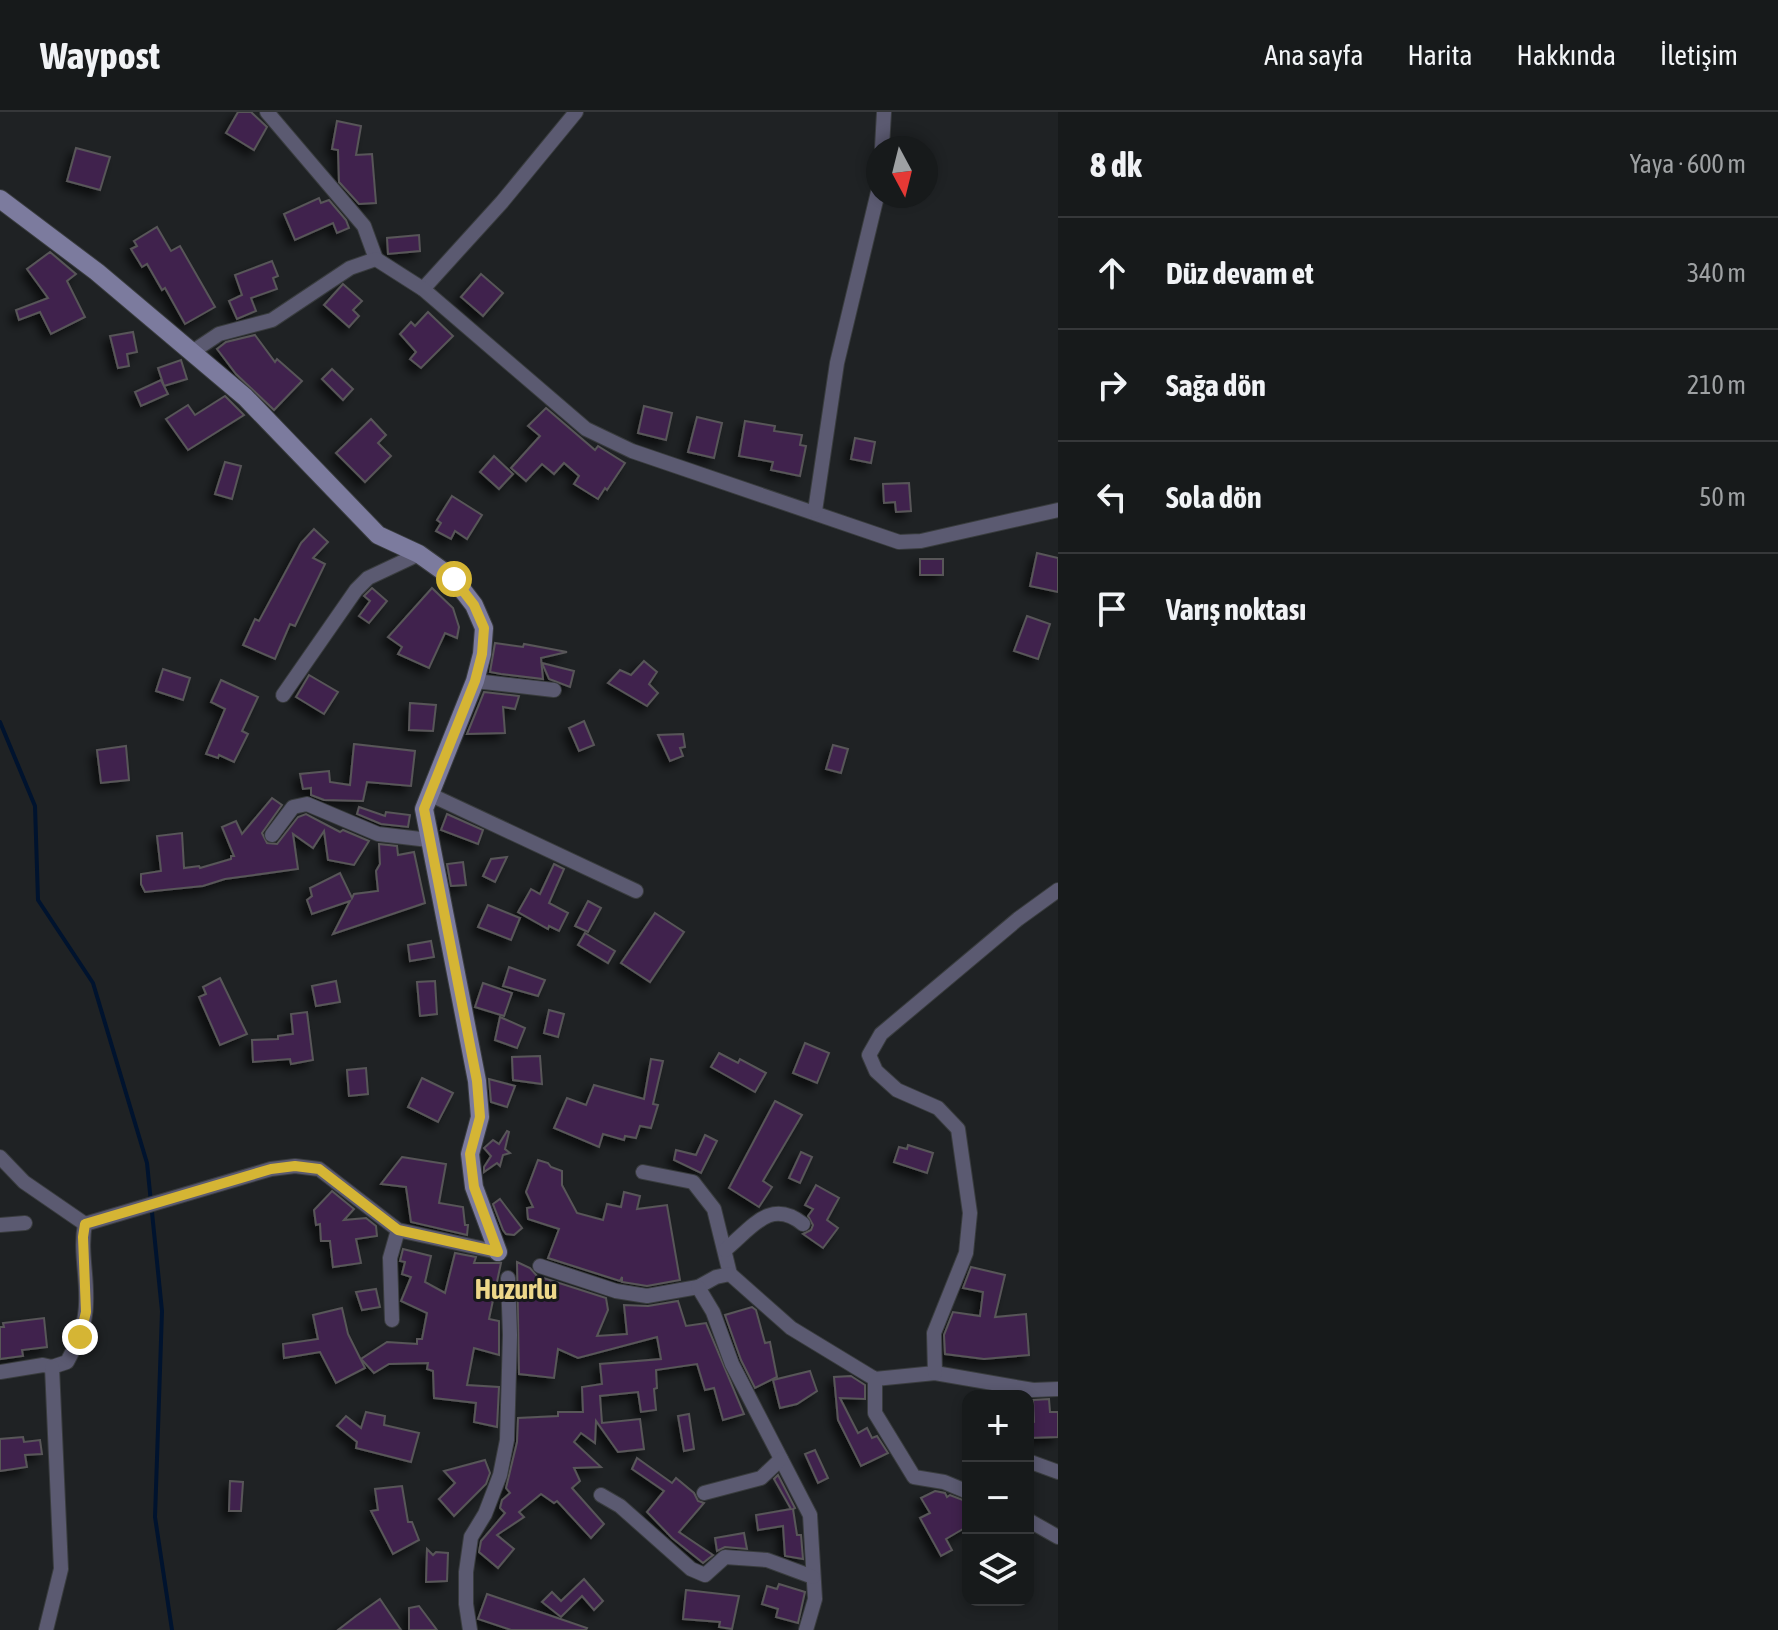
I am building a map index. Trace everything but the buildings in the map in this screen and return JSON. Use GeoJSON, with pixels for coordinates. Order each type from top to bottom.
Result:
{"type":"FeatureCollection","features":[{"type":"Feature","properties":{"kind":"street"},"geometry":{"type":"LineString","coordinates":[[267,112],[364,226],[376,259],[423,289],[586,429],[632,451],[899,542],[951,535],[1058,510]]}},
{"type":"Feature","properties":{"kind":"street"},"geometry":{"type":"LineString","coordinates":[[423,289],[502,202],[576,112]]}},
{"type":"Feature","properties":{"kind":"street"},"geometry":{"type":"LineString","coordinates":[[883,136],[884,112]]}},
{"type":"Feature","properties":{"kind":"street"},"geometry":{"type":"LineString","coordinates":[[0,199],[97,272],[245,397],[378,535],[419,554],[454,579],[474,605],[484,628],[482,654],[475,681],[424,809],[477,1081],[480,1117],[470,1154],[474,1187],[498,1252]]}},
{"type":"Feature","properties":{"kind":"street"},"geometry":{"type":"LineString","coordinates":[[815,511],[837,363],[874,208]]}},
{"type":"Feature","properties":{"kind":"street"},"geometry":{"type":"LineString","coordinates":[[192,352],[219,334],[272,320],[350,268],[376,259]]}},
{"type":"Feature","properties":{"kind":"street"},"geometry":{"type":"LineString","coordinates":[[283,695],[356,590],[368,578],[419,554]]}},
{"type":"Feature","properties":{"kind":"street"},"geometry":{"type":"LineString","coordinates":[[475,681],[554,690]]}},
{"type":"Feature","properties":{"kind":"street"},"geometry":{"type":"LineString","coordinates":[[429,794],[636,891]]}},
{"type":"Feature","properties":{"kind":"street"},"geometry":{"type":"LineString","coordinates":[[272,835],[293,807],[307,804],[378,834],[429,840]]}},
{"type":"Feature","properties":{"kind":"street"},"geometry":{"type":"LineString","coordinates":[[935,1373],[934,1333],[966,1253],[970,1213],[958,1129],[938,1108],[897,1090],[876,1071],[869,1055],[881,1034],[1018,919],[1058,890]]}},
{"type":"Feature","properties":{"kind":"street"},"geometry":{"type":"LineString","coordinates":[[1,1161],[24,1182],[85,1224]]}},
{"type":"Feature","properties":{"kind":"street"},"geometry":{"type":"LineString","coordinates":[[85,1224],[271,1169],[295,1166],[319,1169],[398,1230],[498,1252]]}},
{"type":"Feature","properties":{"kind":"street"},"geometry":{"type":"LineString","coordinates":[[643,1172],[693,1182],[714,1209],[730,1274],[791,1328],[875,1379],[935,1373],[1033,1390],[1058,1389]]}},
{"type":"Feature","properties":{"kind":"street"},"geometry":{"type":"LineString","coordinates":[[725,1250],[763,1218],[775,1212],[784,1212],[803,1224]]}},
{"type":"Feature","properties":{"kind":"street"},"geometry":{"type":"LineString","coordinates":[[0,1225],[25,1223]]}},
{"type":"Feature","properties":{"kind":"street"},"geometry":{"type":"LineString","coordinates":[[0,1372],[43,1365],[52,1367],[67,1362],[80,1337],[86,1312],[85,1224]]}},
{"type":"Feature","properties":{"kind":"street"},"geometry":{"type":"LineString","coordinates":[[392,1320],[390,1258],[398,1230]]}},
{"type":"Feature","properties":{"kind":"street"},"geometry":{"type":"LineString","coordinates":[[540,1266],[616,1291],[647,1296],[698,1287],[716,1277],[730,1274]]}},
{"type":"Feature","properties":{"kind":"street"},"geometry":{"type":"LineString","coordinates":[[470,1630],[466,1582],[471,1537],[485,1514],[500,1475],[507,1440],[508,1278]]}},
{"type":"Feature","properties":{"kind":"street"},"geometry":{"type":"LineString","coordinates":[[698,1287],[713,1312],[732,1364],[810,1515],[815,1599],[806,1630]]}},
{"type":"Feature","properties":{"kind":"street"},"geometry":{"type":"LineString","coordinates":[[46,1630],[61,1569],[52,1367]]}},
{"type":"Feature","properties":{"kind":"street"},"geometry":{"type":"LineString","coordinates":[[875,1379],[875,1413],[914,1477],[944,1482],[962,1490]]}},
{"type":"Feature","properties":{"kind":"street"},"geometry":{"type":"LineString","coordinates":[[704,1493],[761,1478],[781,1459]]}},
{"type":"Feature","properties":{"kind":"street"},"geometry":{"type":"LineString","coordinates":[[1031,1462],[1058,1472]]}},
{"type":"Feature","properties":{"kind":"street"},"geometry":{"type":"LineString","coordinates":[[601,1495],[620,1506],[691,1569],[705,1575],[725,1557],[767,1560],[813,1577]]}},
{"type":"Feature","properties":{"kind":"street"},"geometry":{"type":"LineString","coordinates":[[1034,1523],[1058,1537]]}},
{"type":"Feature","properties":{"kind":"waterway"},"geometry":{"type":"LineString","coordinates":[[0,722],[35,806],[38,900],[93,983],[147,1163],[162,1311],[155,1517],[172,1630]]}},
{"type":"Feature","properties":{"kind":"district","name":"Huzurlu"},"geometry":{"type":"Point","coordinates":[516,1289]}},
{"type":"Feature","properties":{"kind":"route"},"geometry":{"type":"LineString","coordinates":[[80,1337],[86,1312],[85,1224],[271,1169],[295,1166],[319,1169],[398,1230],[498,1252],[474,1187],[470,1154],[480,1117],[477,1081],[424,809],[475,681],[482,654],[484,628],[474,605],[454,579]]}}]}
